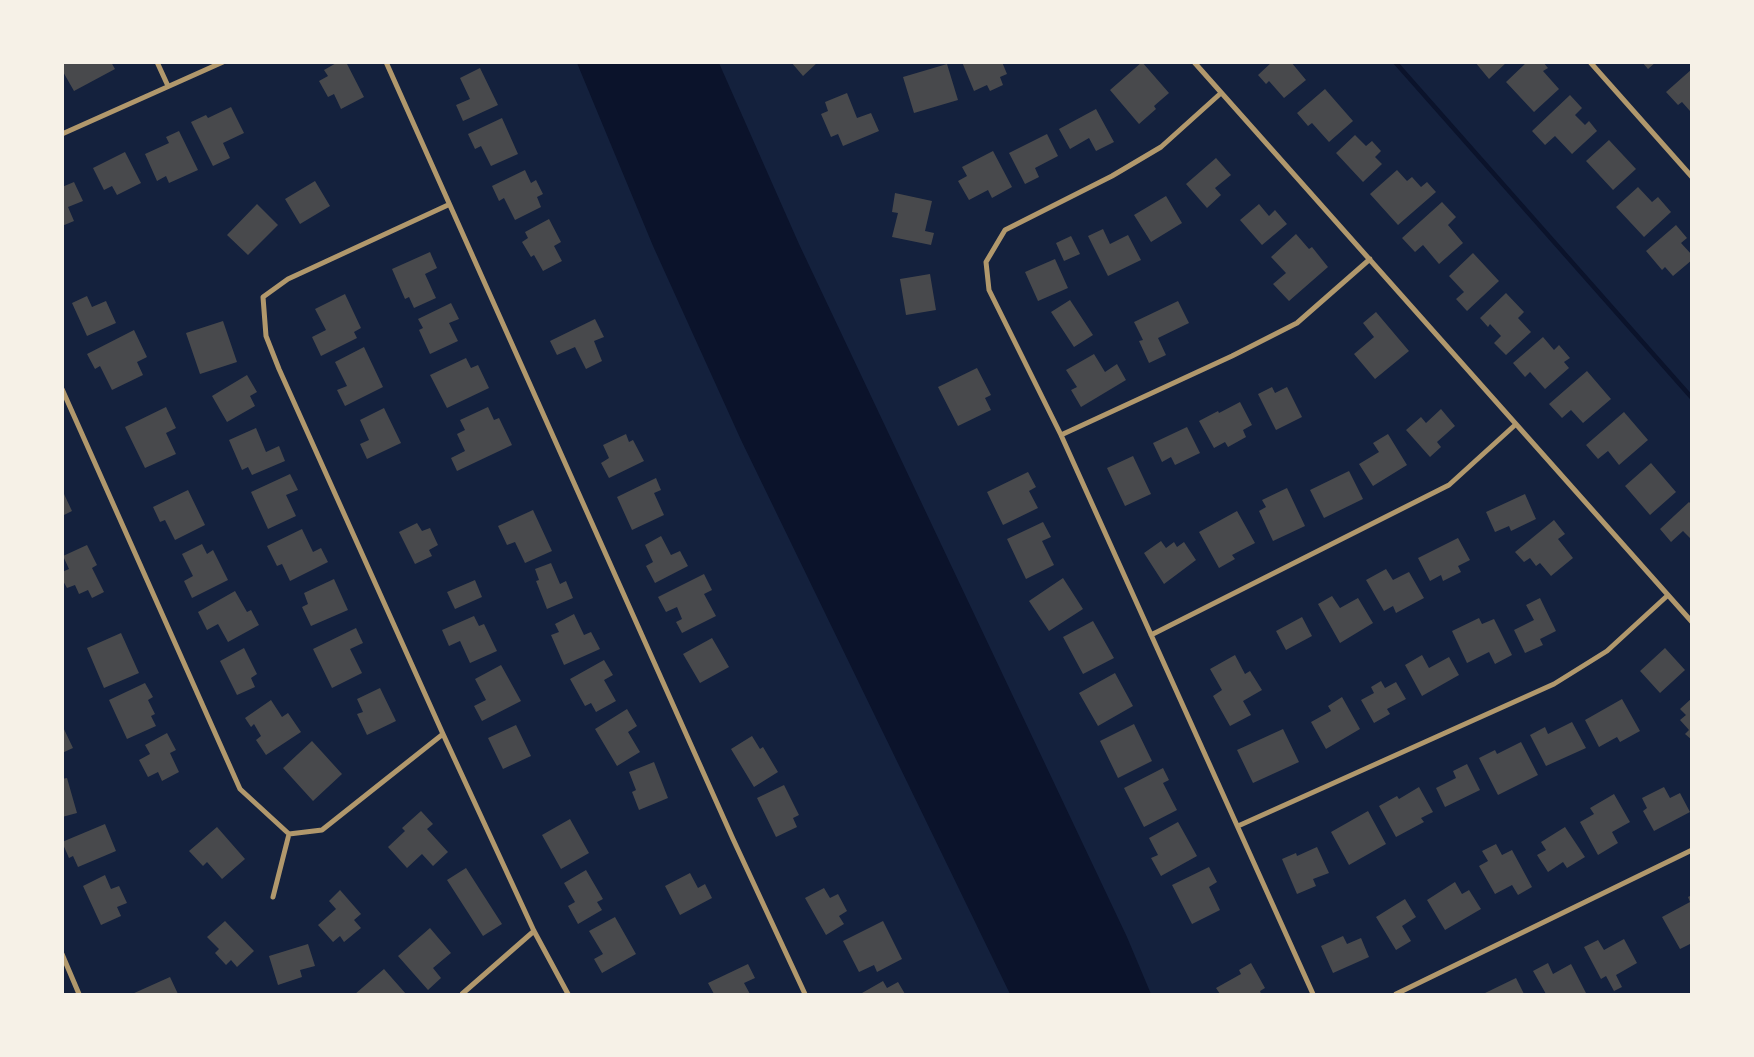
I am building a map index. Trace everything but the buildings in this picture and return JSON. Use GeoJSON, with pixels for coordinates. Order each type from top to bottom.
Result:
{"type":"FeatureCollection","features":[{"type":"Feature","properties":{"kind":"street"},"geometry":{"type":"LineString","coordinates":[[156,62],[168,86]]}},
{"type":"Feature","properties":{"kind":"street"},"geometry":{"type":"LineString","coordinates":[[62,134],[223,62]]}},
{"type":"Feature","properties":{"kind":"street"},"geometry":{"type":"LineString","coordinates":[[386,62],[448,205],[732,839],[805,994]]}},
{"type":"Feature","properties":{"kind":"street"},"geometry":{"type":"LineString","coordinates":[[1194,62],[1692,622]]}},
{"type":"Feature","properties":{"kind":"street"},"geometry":{"type":"LineString","coordinates":[[1590,62],[1692,177]]}},
{"type":"Feature","properties":{"kind":"street"},"geometry":{"type":"LineString","coordinates":[[1221,93],[1161,147],[1112,176],[1005,230],[986,262],[989,290],[1061,435],[1313,994]]}},
{"type":"Feature","properties":{"kind":"street"},"geometry":{"type":"LineString","coordinates":[[448,205],[288,279],[263,297],[266,336],[279,369],[443,734],[534,931],[568,994]]}},
{"type":"Feature","properties":{"kind":"street"},"geometry":{"type":"LineString","coordinates":[[1061,435],[1232,356],[1297,323],[1370,259]]}},
{"type":"Feature","properties":{"kind":"street"},"geometry":{"type":"LineString","coordinates":[[62,389],[240,789],[289,834],[322,830],[443,734]]}},
{"type":"Feature","properties":{"kind":"street"},"geometry":{"type":"LineString","coordinates":[[1151,635],[1450,485],[1515,425]]}},
{"type":"Feature","properties":{"kind":"street"},"geometry":{"type":"LineString","coordinates":[[1238,826],[1554,684],[1607,651],[1667,596]]}},
{"type":"Feature","properties":{"kind":"street"},"geometry":{"type":"LineString","coordinates":[[274,897],[289,834]]}},
{"type":"Feature","properties":{"kind":"street"},"geometry":{"type":"LineString","coordinates":[[1396,994],[1692,850]]}},
{"type":"Feature","properties":{"kind":"street"},"geometry":{"type":"LineString","coordinates":[[462,994],[534,931]]}},
{"type":"Feature","properties":{"kind":"street"},"geometry":{"type":"LineString","coordinates":[[62,954],[79,994]]}},
{"type":"Feature","properties":{"kind":"water"},"geometry":{"type":"Polygon","coordinates":[[[577,63],[719,63],[799,244],[1127,937],[1151,994],[1010,994],[741,440],[653,246],[577,63]]]}},
{"type":"Feature","properties":{"kind":"waterway"},"geometry":{"type":"LineString","coordinates":[[1395,62],[1692,398]]}}]}
